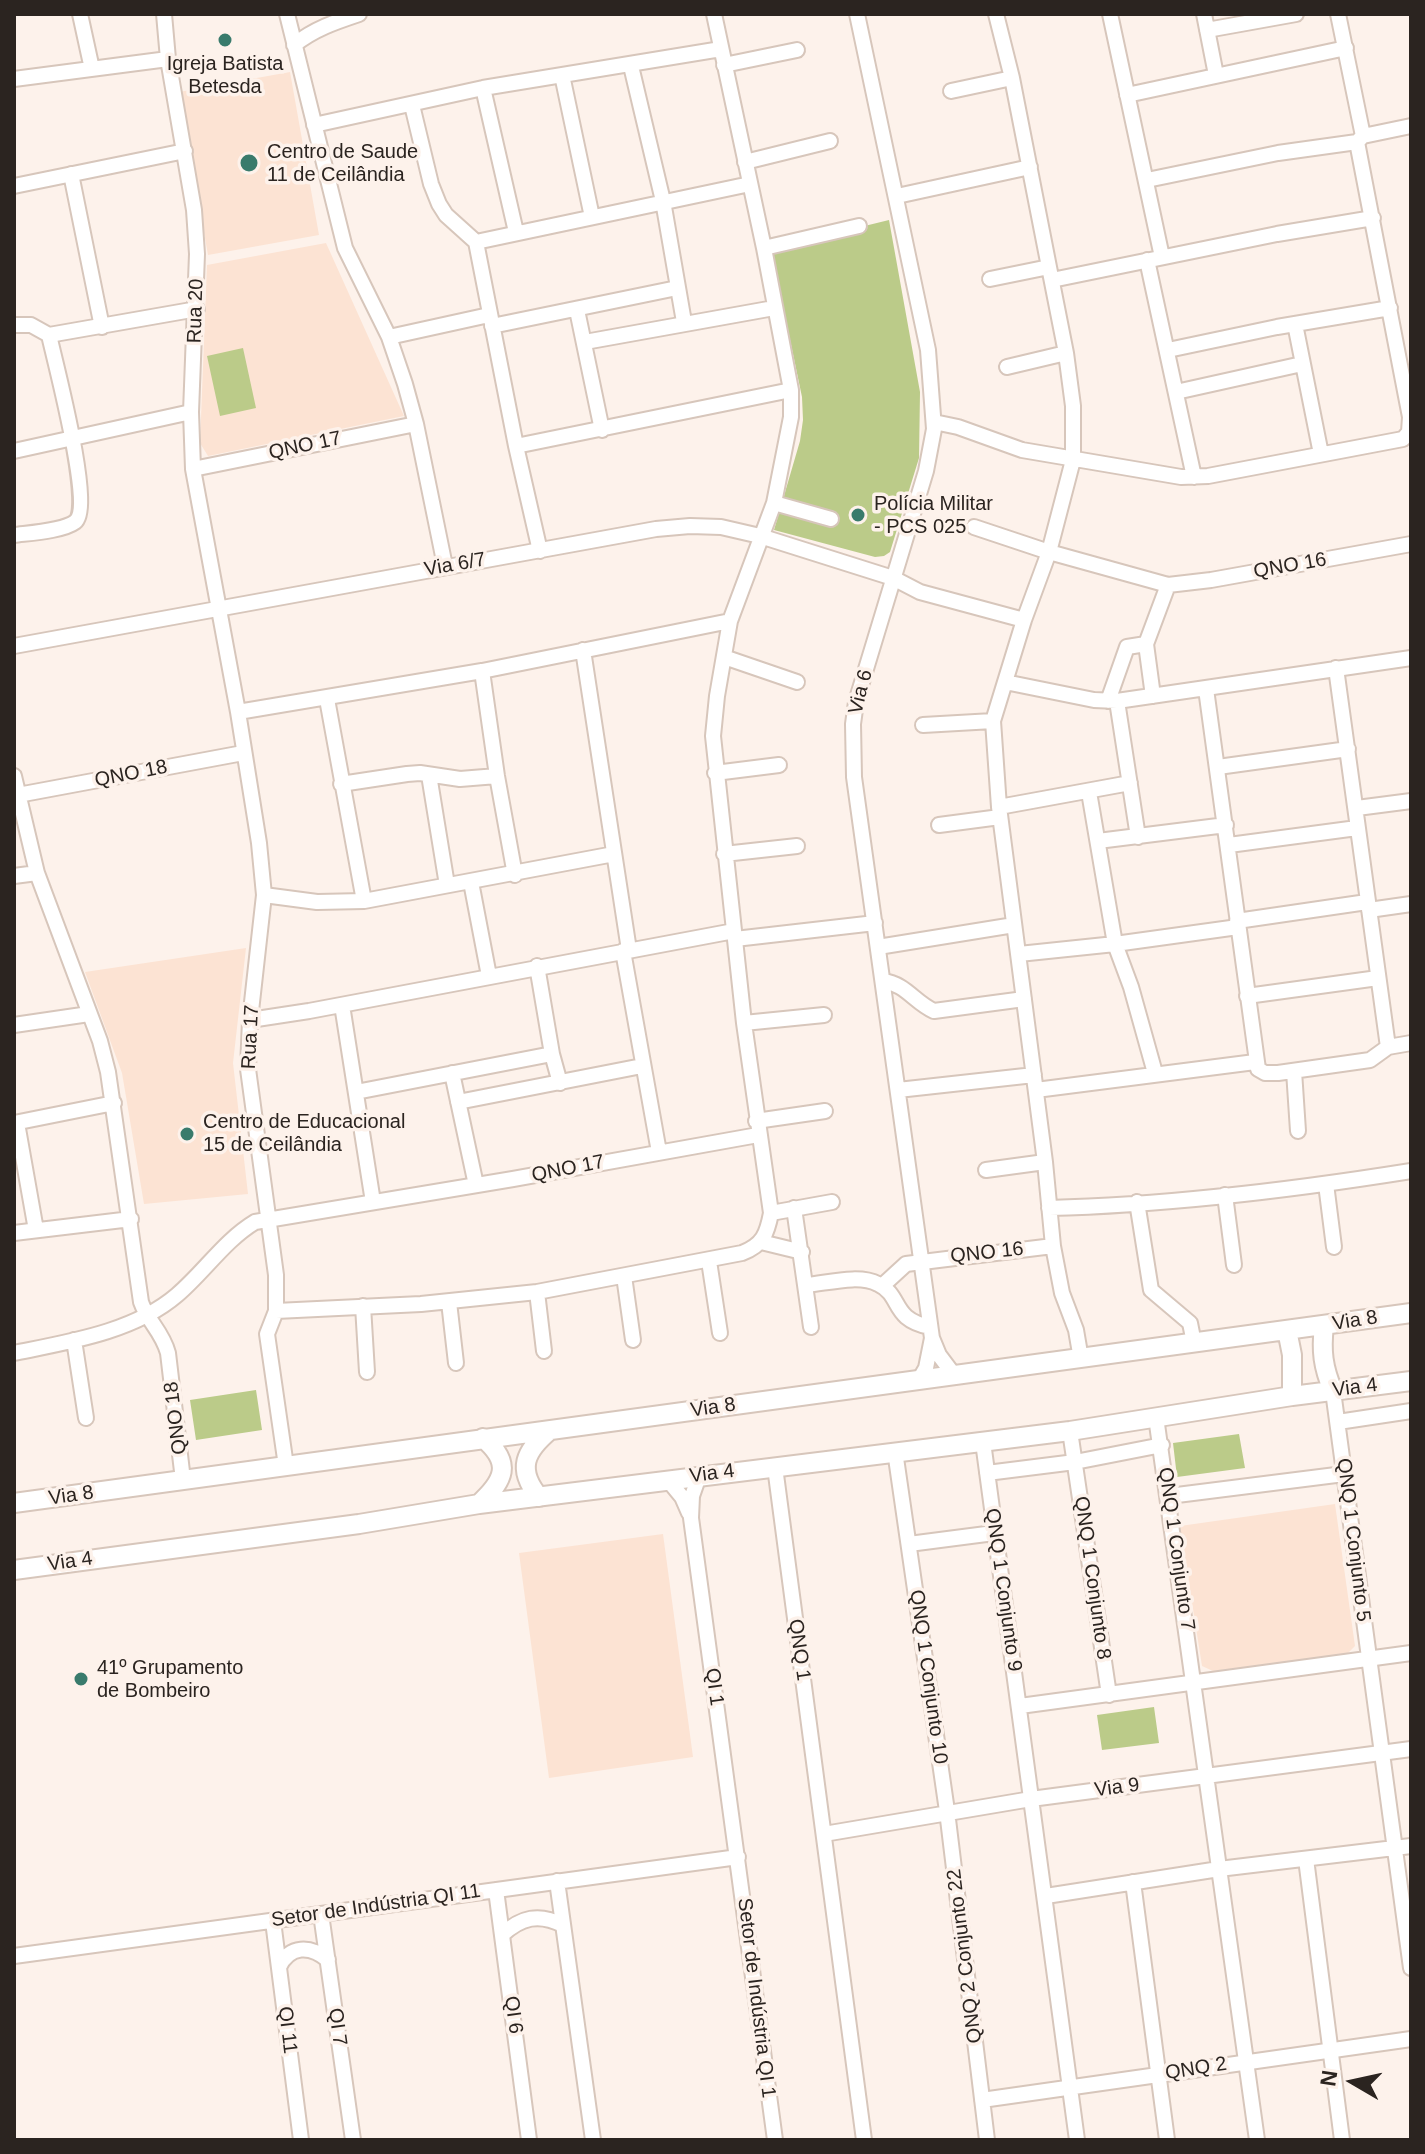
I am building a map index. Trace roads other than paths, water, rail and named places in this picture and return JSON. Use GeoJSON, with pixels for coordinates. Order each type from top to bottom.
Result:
{"type":"FeatureCollection","features":[{"type":"Feature","properties":{"kind":"main road","name":"Via 8"},"geometry":{"type":"LineString","coordinates":[[14,1503],[1411,1313]]}},
{"type":"Feature","properties":{"kind":"main road"},"geometry":{"type":"LineString","coordinates":[[1324,1326],[1323,1369],[1333,1391]]}},
{"type":"Feature","properties":{"kind":"main road"},"geometry":{"type":"LineString","coordinates":[[1287,1330],[1292,1355],[1292,1396]]}},
{"type":"Feature","properties":{"kind":"main road","name":"Via 4"},"geometry":{"type":"LineString","coordinates":[[14,1570],[359,1524],[479,1504],[1070,1431],[1292,1396],[1411,1381]]}},
{"type":"Feature","properties":{"kind":"main road"},"geometry":{"type":"LineString","coordinates":[[539,1497],[530,1485],[526,1462],[531,1448],[550,1430]]}},
{"type":"Feature","properties":{"kind":"main road"},"geometry":{"type":"LineString","coordinates":[[479,1504],[498,1486],[502,1467],[499,1455],[483,1438]]}},
{"type":"Feature","properties":{"kind":"street"},"geometry":{"type":"LineString","coordinates":[[80,14],[92,69]]}},
{"type":"Feature","properties":{"kind":"street","name":"Rua 20"},"geometry":{"type":"LineString","coordinates":[[164,14],[168,59],[194,210],[197,309],[191,412],[193,469],[217,608]]}},
{"type":"Feature","properties":{"kind":"street"},"geometry":{"type":"LineString","coordinates":[[287,14],[345,248],[389,337],[416,424],[445,566]]}},
{"type":"Feature","properties":{"kind":"street"},"geometry":{"type":"LineString","coordinates":[[294,45],[308,34],[359,14]]}},
{"type":"Feature","properties":{"kind":"street"},"geometry":{"type":"LineString","coordinates":[[276,1311],[449,1302],[537,1292],[742,1253],[755,1248],[767,1233],[771,1213],[744,1023],[713,736],[730,621],[774,503],[788,440],[791,390],[714,14]]}},
{"type":"Feature","properties":{"kind":"street","name":"Via 6"},"geometry":{"type":"LineString","coordinates":[[857,14],[928,350],[934,422],[926,471],[856,702],[853,724],[854,777],[931,1333],[939,1355],[954,1375]]}},
{"type":"Feature","properties":{"kind":"street","name":"QNO 16"},"geometry":{"type":"LineString","coordinates":[[996,14],[1030,167],[1066,353],[1073,406],[1073,460],[1049,552],[993,721],[1000,812],[1053,1246],[1062,1293],[1076,1330],[1081,1359]]}},
{"type":"Feature","properties":{"kind":"street"},"geometry":{"type":"LineString","coordinates":[[1110,14],[1147,180],[1168,350],[1194,477]]}},
{"type":"Feature","properties":{"kind":"street"},"geometry":{"type":"LineString","coordinates":[[1204,14],[1216,75]]}},
{"type":"Feature","properties":{"kind":"street"},"geometry":{"type":"LineString","coordinates":[[1207,30],[1296,14]]}},
{"type":"Feature","properties":{"kind":"street"},"geometry":{"type":"LineString","coordinates":[[934,422],[958,427],[1022,450],[1194,477],[1410,436],[1406,359],[1390,308],[1338,14]]}},
{"type":"Feature","properties":{"kind":"street"},"geometry":{"type":"LineString","coordinates":[[1127,95],[1346,48]]}},
{"type":"Feature","properties":{"kind":"street"},"geometry":{"type":"LineString","coordinates":[[314,125],[483,88],[721,49]]}},
{"type":"Feature","properties":{"kind":"street"},"geometry":{"type":"LineString","coordinates":[[724,65],[797,50]]}},
{"type":"Feature","properties":{"kind":"street"},"geometry":{"type":"LineString","coordinates":[[14,79],[168,59]]}},
{"type":"Feature","properties":{"kind":"street"},"geometry":{"type":"LineString","coordinates":[[631,66],[663,201],[684,322]]}},
{"type":"Feature","properties":{"kind":"street"},"geometry":{"type":"LineString","coordinates":[[562,75],[592,217]]}},
{"type":"Feature","properties":{"kind":"street"},"geometry":{"type":"LineString","coordinates":[[951,91],[1012,78]]}},
{"type":"Feature","properties":{"kind":"street"},"geometry":{"type":"LineString","coordinates":[[483,88],[516,232]]}},
{"type":"Feature","properties":{"kind":"street"},"geometry":{"type":"LineString","coordinates":[[412,105],[439,204],[446,215],[476,242],[540,551]]}},
{"type":"Feature","properties":{"kind":"street"},"geometry":{"type":"LineString","coordinates":[[1147,180],[1360,139],[1411,126]]}},
{"type":"Feature","properties":{"kind":"street"},"geometry":{"type":"LineString","coordinates":[[745,162],[830,141]]}},
{"type":"Feature","properties":{"kind":"street"},"geometry":{"type":"LineString","coordinates":[[14,186],[185,151]]}},
{"type":"Feature","properties":{"kind":"street"},"geometry":{"type":"LineString","coordinates":[[897,196],[1030,167]]}},
{"type":"Feature","properties":{"kind":"street"},"geometry":{"type":"LineString","coordinates":[[71,174],[102,327]]}},
{"type":"Feature","properties":{"kind":"street"},"geometry":{"type":"LineString","coordinates":[[476,242],[750,184]]}},
{"type":"Feature","properties":{"kind":"street"},"geometry":{"type":"LineString","coordinates":[[990,279],[1051,274],[1155,258],[1373,218]]}},
{"type":"Feature","properties":{"kind":"street"},"geometry":{"type":"LineString","coordinates":[[764,248],[859,226]]}},
{"type":"Feature","properties":{"kind":"street"},"geometry":{"type":"LineString","coordinates":[[389,337],[577,310],[677,288]]}},
{"type":"Feature","properties":{"kind":"street"},"geometry":{"type":"LineString","coordinates":[[585,342],[774,308]]}},
{"type":"Feature","properties":{"kind":"street"},"geometry":{"type":"LineString","coordinates":[[1168,350],[1390,308]]}},
{"type":"Feature","properties":{"kind":"street"},"geometry":{"type":"LineString","coordinates":[[14,325],[31,325],[49,335],[197,309]]}},
{"type":"Feature","properties":{"kind":"street"},"geometry":{"type":"LineString","coordinates":[[577,310],[602,430]]}},
{"type":"Feature","properties":{"kind":"street"},"geometry":{"type":"LineString","coordinates":[[1295,324],[1321,454]]}},
{"type":"Feature","properties":{"kind":"street"},"geometry":{"type":"LineString","coordinates":[[14,535],[64,526],[76,522],[81,514],[73,439],[49,335]]}},
{"type":"Feature","properties":{"kind":"street"},"geometry":{"type":"LineString","coordinates":[[1007,367],[1066,353]]}},
{"type":"Feature","properties":{"kind":"street"},"geometry":{"type":"LineString","coordinates":[[1176,392],[1302,364]]}},
{"type":"Feature","properties":{"kind":"street"},"geometry":{"type":"LineString","coordinates":[[516,446],[791,390]]}},
{"type":"Feature","properties":{"kind":"street"},"geometry":{"type":"LineString","coordinates":[[14,451],[191,412]]}},
{"type":"Feature","properties":{"kind":"street","name":"QNO 17"},"geometry":{"type":"LineString","coordinates":[[193,469],[416,424]]}},
{"type":"Feature","properties":{"kind":"street"},"geometry":{"type":"LineString","coordinates":[[774,503],[831,519]]}},
{"type":"Feature","properties":{"kind":"street","name":"Via 6/7"},"geometry":{"type":"LineString","coordinates":[[14,646],[445,566],[656,529],[690,526],[721,527],[760,536],[893,578],[920,592],[1024,620]]}},
{"type":"Feature","properties":{"kind":"street","name":"QNO 16"},"geometry":{"type":"LineString","coordinates":[[974,527],[1049,552],[1168,585],[1411,544]]}},
{"type":"Feature","properties":{"kind":"street"},"geometry":{"type":"LineString","coordinates":[[1153,696],[1146,644],[1168,585]]}},
{"type":"Feature","properties":{"kind":"street","name":"Rua 17"},"geometry":{"type":"LineString","coordinates":[[217,608],[238,712],[264,895],[248,1060],[277,1285],[276,1311],[267,1334],[286,1466]]}},
{"type":"Feature","properties":{"kind":"street"},"geometry":{"type":"LineString","coordinates":[[238,712],[482,671],[730,621]]}},
{"type":"Feature","properties":{"kind":"street"},"geometry":{"type":"LineString","coordinates":[[1138,837],[1113,701],[1127,647],[1146,644]]}},
{"type":"Feature","properties":{"kind":"street"},"geometry":{"type":"LineString","coordinates":[[583,650],[642,1066],[659,1152]]}},
{"type":"Feature","properties":{"kind":"street"},"geometry":{"type":"LineString","coordinates":[[724,657],[797,682]]}},
{"type":"Feature","properties":{"kind":"street"},"geometry":{"type":"LineString","coordinates":[[1005,682],[1113,701],[1411,658]]}},
{"type":"Feature","properties":{"kind":"street"},"geometry":{"type":"LineString","coordinates":[[1336,668],[1388,1047]]}},
{"type":"Feature","properties":{"kind":"street"},"geometry":{"type":"LineString","coordinates":[[482,671],[515,875]]}},
{"type":"Feature","properties":{"kind":"street"},"geometry":{"type":"LineString","coordinates":[[1206,689],[1258,1069],[1265,1073],[1294,1071],[1370,1060],[1388,1047],[1411,1043]]}},
{"type":"Feature","properties":{"kind":"street"},"geometry":{"type":"LineString","coordinates":[[327,699],[364,901]]}},
{"type":"Feature","properties":{"kind":"street"},"geometry":{"type":"LineString","coordinates":[[923,725],[993,721]]}},
{"type":"Feature","properties":{"kind":"street"},"geometry":{"type":"LineString","coordinates":[[1218,767],[1348,749]]}},
{"type":"Feature","properties":{"kind":"street","name":"QNO 18"},"geometry":{"type":"LineString","coordinates":[[18,795],[243,753]]}},
{"type":"Feature","properties":{"kind":"street"},"geometry":{"type":"LineString","coordinates":[[715,773],[779,765]]}},
{"type":"Feature","properties":{"kind":"street"},"geometry":{"type":"LineString","coordinates":[[341,784],[407,774],[460,779],[497,776]]}},
{"type":"Feature","properties":{"kind":"street"},"geometry":{"type":"LineString","coordinates":[[429,775],[447,885]]}},
{"type":"Feature","properties":{"kind":"street","name":"QNO 18"},"geometry":{"type":"LineString","coordinates":[[14,776],[37,873],[100,1041],[114,1103],[141,1302],[146,1315],[164,1336],[168,1353],[183,1480]]}},
{"type":"Feature","properties":{"kind":"street"},"geometry":{"type":"LineString","coordinates":[[939,825],[1130,783]]}},
{"type":"Feature","properties":{"kind":"street"},"geometry":{"type":"LineString","coordinates":[[1089,792],[1115,944],[1131,987],[1155,1073]]}},
{"type":"Feature","properties":{"kind":"street"},"geometry":{"type":"LineString","coordinates":[[1357,808],[1411,801]]}},
{"type":"Feature","properties":{"kind":"street"},"geometry":{"type":"LineString","coordinates":[[1098,841],[1226,825]]}},
{"type":"Feature","properties":{"kind":"street"},"geometry":{"type":"LineString","coordinates":[[1229,845],[1357,828]]}},
{"type":"Feature","properties":{"kind":"street"},"geometry":{"type":"LineString","coordinates":[[724,854],[797,846]]}},
{"type":"Feature","properties":{"kind":"street"},"geometry":{"type":"LineString","coordinates":[[264,895],[317,902],[364,901],[614,854]]}},
{"type":"Feature","properties":{"kind":"street"},"geometry":{"type":"LineString","coordinates":[[14,876],[37,873]]}},
{"type":"Feature","properties":{"kind":"street"},"geometry":{"type":"LineString","coordinates":[[471,882],[489,976]]}},
{"type":"Feature","properties":{"kind":"street"},"geometry":{"type":"LineString","coordinates":[[1019,954],[1115,944],[1368,906],[1411,904]]}},
{"type":"Feature","properties":{"kind":"street"},"geometry":{"type":"LineString","coordinates":[[250,1020],[626,950],[735,935],[875,923]]}},
{"type":"Feature","properties":{"kind":"street"},"geometry":{"type":"LineString","coordinates":[[878,947],[1014,925]]}},
{"type":"Feature","properties":{"kind":"street"},"geometry":{"type":"LineString","coordinates":[[537,966],[560,1083]]}},
{"type":"Feature","properties":{"kind":"street"},"geometry":{"type":"LineString","coordinates":[[1247,996],[1378,978]]}},
{"type":"Feature","properties":{"kind":"street"},"geometry":{"type":"LineString","coordinates":[[883,981],[902,986],[923,1006],[934,1011],[1024,999]]}},
{"type":"Feature","properties":{"kind":"street"},"geometry":{"type":"LineString","coordinates":[[342,1005],[373,1202]]}},
{"type":"Feature","properties":{"kind":"street"},"geometry":{"type":"LineString","coordinates":[[14,1025],[89,1014]]}},
{"type":"Feature","properties":{"kind":"street"},"geometry":{"type":"LineString","coordinates":[[744,1023],[824,1015]]}},
{"type":"Feature","properties":{"kind":"street"},"geometry":{"type":"LineString","coordinates":[[356,1092],[552,1054]]}},
{"type":"Feature","properties":{"kind":"street"},"geometry":{"type":"LineString","coordinates":[[898,1090],[1155,1073],[1255,1062]]}},
{"type":"Feature","properties":{"kind":"street"},"geometry":{"type":"LineString","coordinates":[[458,1102],[642,1066]]}},
{"type":"Feature","properties":{"kind":"street"},"geometry":{"type":"LineString","coordinates":[[1294,1071],[1298,1131]]}},
{"type":"Feature","properties":{"kind":"street"},"geometry":{"type":"LineString","coordinates":[[452,1073],[476,1185]]}},
{"type":"Feature","properties":{"kind":"street"},"geometry":{"type":"LineString","coordinates":[[36,1230],[15,1123],[114,1103]]}},
{"type":"Feature","properties":{"kind":"street","name":"QNO 17"},"geometry":{"type":"LineString","coordinates":[[269,1218],[659,1152],[825,1111]]}},
{"type":"Feature","properties":{"kind":"street"},"geometry":{"type":"LineString","coordinates":[[986,1170],[1045,1162]]}},
{"type":"Feature","properties":{"kind":"street"},"geometry":{"type":"LineString","coordinates":[[1049,1208],[1225,1195],[1411,1171]]}},
{"type":"Feature","properties":{"kind":"street"},"geometry":{"type":"LineString","coordinates":[[1326,1184],[1334,1247]]}},
{"type":"Feature","properties":{"kind":"street"},"geometry":{"type":"LineString","coordinates":[[1225,1195],[1234,1265]]}},
{"type":"Feature","properties":{"kind":"street"},"geometry":{"type":"LineString","coordinates":[[771,1213],[832,1202]]}},
{"type":"Feature","properties":{"kind":"street"},"geometry":{"type":"LineString","coordinates":[[1137,1202],[1151,1290],[1190,1323],[1194,1343]]}},
{"type":"Feature","properties":{"kind":"street"},"geometry":{"type":"LineString","coordinates":[[794,1208],[811,1327]]}},
{"type":"Feature","properties":{"kind":"street"},"geometry":{"type":"LineString","coordinates":[[14,1353],[108,1331],[146,1315],[176,1296],[246,1227],[269,1218]]}},
{"type":"Feature","properties":{"kind":"street"},"geometry":{"type":"LineString","coordinates":[[14,1233],[131,1219]]}},
{"type":"Feature","properties":{"kind":"street"},"geometry":{"type":"LineString","coordinates":[[761,1242],[802,1252]]}},
{"type":"Feature","properties":{"kind":"street","name":"QNO 16"},"geometry":{"type":"LineString","coordinates":[[921,1261],[1053,1246]]}},
{"type":"Feature","properties":{"kind":"street"},"geometry":{"type":"LineString","coordinates":[[709,1261],[720,1333]]}},
{"type":"Feature","properties":{"kind":"street"},"geometry":{"type":"LineString","coordinates":[[882,1286],[906,1264],[921,1261]]}},
{"type":"Feature","properties":{"kind":"street"},"geometry":{"type":"LineString","coordinates":[[624,1276],[633,1340]]}},
{"type":"Feature","properties":{"kind":"street"},"geometry":{"type":"LineString","coordinates":[[807,1285],[864,1280],[882,1286],[908,1320],[931,1333],[926,1368],[919,1380]]}},
{"type":"Feature","properties":{"kind":"street"},"geometry":{"type":"LineString","coordinates":[[537,1292],[544,1351]]}},
{"type":"Feature","properties":{"kind":"street"},"geometry":{"type":"LineString","coordinates":[[449,1302],[456,1363]]}},
{"type":"Feature","properties":{"kind":"street"},"geometry":{"type":"LineString","coordinates":[[363,1306],[367,1372]]}},
{"type":"Feature","properties":{"kind":"street"},"geometry":{"type":"LineString","coordinates":[[74,1340],[86,1418]]}},
{"type":"Feature","properties":{"kind":"street"},"geometry":{"type":"LineString","coordinates":[[1333,1391],[1338,1422],[1411,1411]]}},
{"type":"Feature","properties":{"kind":"street","name":"QNQ 1 Conjunto 7"},"geometry":{"type":"LineString","coordinates":[[1156,1417],[1194,1682]]}},
{"type":"Feature","properties":{"kind":"street","name":"QNQ 1 Conjunto 5"},"geometry":{"type":"LineString","coordinates":[[1338,1422],[1368,1658]]}},
{"type":"Feature","properties":{"kind":"street"},"geometry":{"type":"LineString","coordinates":[[1070,1431],[1075,1462]]}},
{"type":"Feature","properties":{"kind":"street"},"geometry":{"type":"LineString","coordinates":[[983,1442],[987,1473],[1075,1462],[1162,1445]]}},
{"type":"Feature","properties":{"kind":"street"},"geometry":{"type":"LineString","coordinates":[[895,1451],[909,1544],[994,1533]]}},
{"type":"Feature","properties":{"kind":"street","name":"QNQ 1 Conjunto 8"},"geometry":{"type":"LineString","coordinates":[[1075,1462],[1109,1695]]}},
{"type":"Feature","properties":{"kind":"street","name":"QNQ 1"},"geometry":{"type":"LineString","coordinates":[[775,1467],[824,1834]]}},
{"type":"Feature","properties":{"kind":"street","name":"QNQ 1 Conjunto 9"},"geometry":{"type":"LineString","coordinates":[[987,1473],[1020,1706]]}},
{"type":"Feature","properties":{"kind":"street"},"geometry":{"type":"LineString","coordinates":[[1169,1496],[1344,1474]]}},
{"type":"Feature","properties":{"kind":"street","name":"QI 1"},"geometry":{"type":"LineString","coordinates":[[699,1476],[692,1496],[691,1518],[738,1857]]}},
{"type":"Feature","properties":{"kind":"street","name":"QI 1"},"geometry":{"type":"LineString","coordinates":[[668,1480],[682,1497],[691,1518]]}},
{"type":"Feature","properties":{"kind":"street","name":"QNQ 1 Conjunto 10"},"geometry":{"type":"LineString","coordinates":[[909,1544],[947,1811]]}},
{"type":"Feature","properties":{"kind":"street"},"geometry":{"type":"LineString","coordinates":[[1077,2140],[1020,1706],[1411,1653]]}},
{"type":"Feature","properties":{"kind":"street"},"geometry":{"type":"LineString","coordinates":[[1368,1658],[1411,1968]]}},
{"type":"Feature","properties":{"kind":"street"},"geometry":{"type":"LineString","coordinates":[[1194,1682],[1257,2140]]}},
{"type":"Feature","properties":{"kind":"street","name":"Via 9"},"geometry":{"type":"LineString","coordinates":[[824,1834],[947,1811],[1411,1749]]}},
{"type":"Feature","properties":{"kind":"street","name":"QNQ 2 Conjunto 22"},"geometry":{"type":"LineString","coordinates":[[947,1811],[987,2140]]}},
{"type":"Feature","properties":{"kind":"street"},"geometry":{"type":"LineString","coordinates":[[824,1834],[864,2140]]}},
{"type":"Feature","properties":{"kind":"street"},"geometry":{"type":"LineString","coordinates":[[1046,1896],[1219,1869],[1411,1846]]}},
{"type":"Feature","properties":{"kind":"street","name":"Setor de Indústria QI 11"},"geometry":{"type":"LineString","coordinates":[[14,1956],[738,1857]]}},
{"type":"Feature","properties":{"kind":"street","name":"Setor de Indústria QI 1"},"geometry":{"type":"LineString","coordinates":[[738,1857],[775,2140]]}},
{"type":"Feature","properties":{"kind":"street"},"geometry":{"type":"LineString","coordinates":[[1306,1859],[1342,2140]]}},
{"type":"Feature","properties":{"kind":"street"},"geometry":{"type":"LineString","coordinates":[[557,1881],[593,2140]]}},
{"type":"Feature","properties":{"kind":"street"},"geometry":{"type":"LineString","coordinates":[[1133,1882],[1167,2140]]}},
{"type":"Feature","properties":{"kind":"street","name":"QI 6"},"geometry":{"type":"LineString","coordinates":[[496,1890],[529,2140]]}},
{"type":"Feature","properties":{"kind":"street","name":"QI 7"},"geometry":{"type":"LineString","coordinates":[[321,1914],[353,2140]]}},
{"type":"Feature","properties":{"kind":"street"},"geometry":{"type":"LineString","coordinates":[[502,1935],[517,1922],[526,1919],[563,1925]]}},
{"type":"Feature","properties":{"kind":"street","name":"QI 11"},"geometry":{"type":"LineString","coordinates":[[273,1921],[301,2140]]}},
{"type":"Feature","properties":{"kind":"street"},"geometry":{"type":"LineString","coordinates":[[279,1967],[283,1958],[297,1949],[318,1952],[328,1960]]}},
{"type":"Feature","properties":{"kind":"street","name":"QNQ 2"},"geometry":{"type":"LineString","coordinates":[[982,2100],[1411,2039]]}},
{"type":"Feature","properties":{"kind":"place","name":"Igreja Batista Betesda"},"geometry":{"type":"Point","coordinates":[225,40]}},
{"type":"Feature","properties":{"kind":"place","name":"Centro de Saude 11 de Ceilândia"},"geometry":{"type":"Point","coordinates":[249,163]}},
{"type":"Feature","properties":{"kind":"place","name":"Polícia Militar - PCS 025"},"geometry":{"type":"Point","coordinates":[858,515]}},
{"type":"Feature","properties":{"kind":"place","name":"Centro de Educacional 15 de Ceilândia"},"geometry":{"type":"Point","coordinates":[187,1134]}},
{"type":"Feature","properties":{"kind":"place","name":"41º Grupamento de Bombeiro"},"geometry":{"type":"Point","coordinates":[81,1679]}}]}
